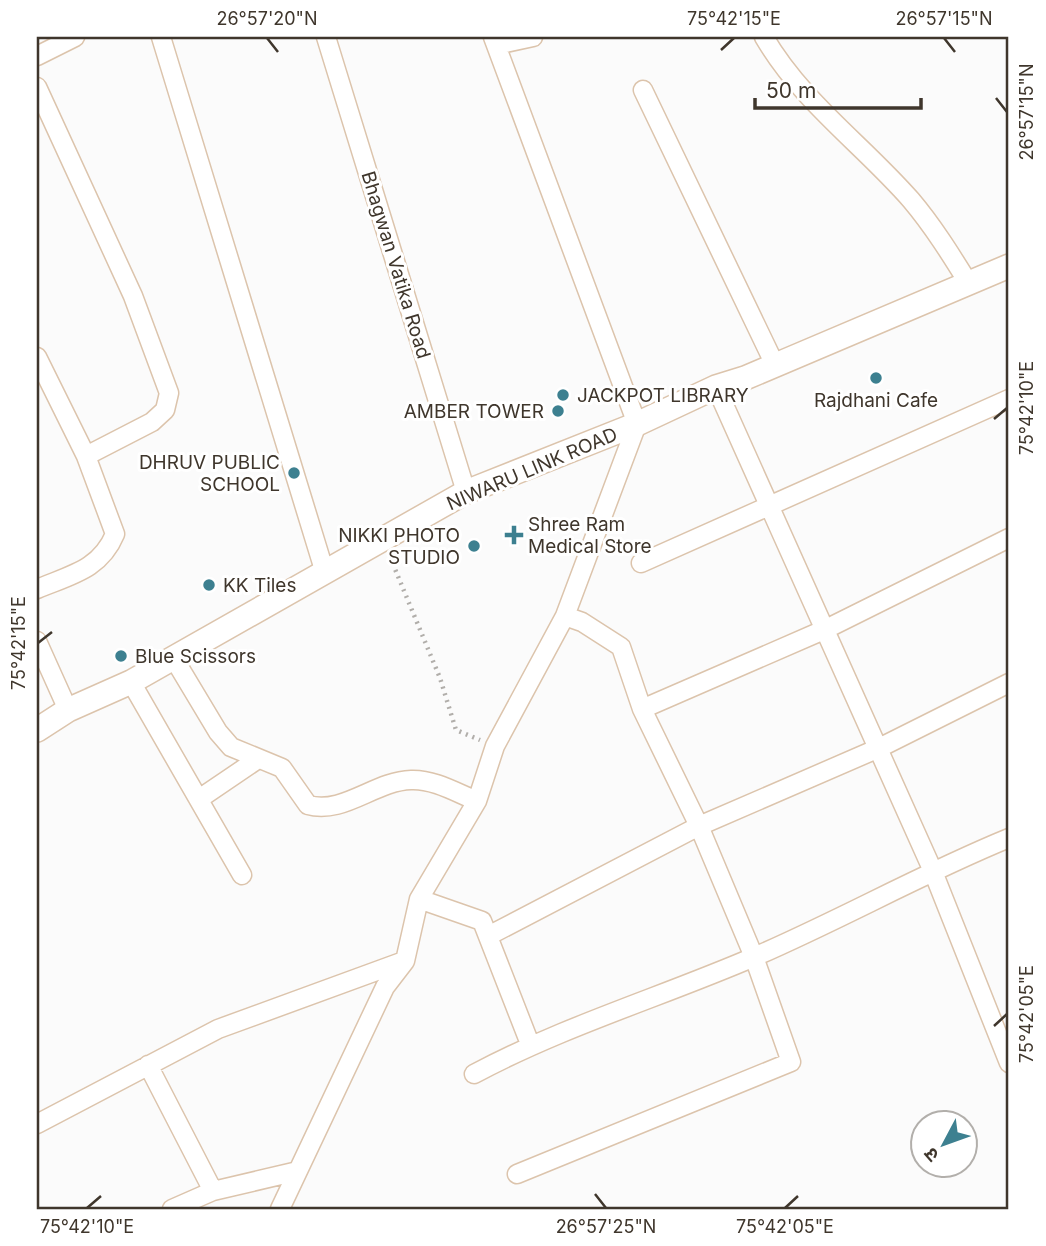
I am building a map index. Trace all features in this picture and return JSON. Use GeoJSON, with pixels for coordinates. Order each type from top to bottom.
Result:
{"type":"FeatureCollection","features":[{"type":"Feature","properties":{"kind":"street"},"geometry":{"type":"LineString","coordinates":[[37,56],[75,37]]}},
{"type":"Feature","properties":{"kind":"street"},"geometry":{"type":"LineString","coordinates":[[161,37],[325,573]]}},
{"type":"Feature","properties":{"kind":"street","name":"Bhagwan Vatika Road"},"geometry":{"type":"LineString","coordinates":[[326,37],[466,492]]}},
{"type":"Feature","properties":{"kind":"street"},"geometry":{"type":"LineString","coordinates":[[280,1209],[385,987],[405,961],[419,899],[477,801],[495,746],[565,616],[637,424],[494,41],[533,37]]}},
{"type":"Feature","properties":{"kind":"street"},"geometry":{"type":"LineString","coordinates":[[764,37],[778,60],[816,108],[910,200],[945,243],[969,284]]}},
{"type":"Feature","properties":{"kind":"street"},"geometry":{"type":"LineString","coordinates":[[37,87],[133,296],[169,393],[165,410],[152,422],[86,456]]}},
{"type":"Feature","properties":{"kind":"street"},"geometry":{"type":"LineString","coordinates":[[643,90],[775,365]]}},
{"type":"Feature","properties":{"kind":"street","name":"NIWARU LINK ROAD"},"geometry":{"type":"LineString","coordinates":[[37,730],[68,710],[131,682],[466,492],[637,424],[716,387],[775,365],[1009,266]]}},
{"type":"Feature","properties":{"kind":"street"},"geometry":{"type":"LineString","coordinates":[[37,357],[86,456],[115,534],[108,552],[96,564],[37,589]]}},
{"type":"Feature","properties":{"kind":"street"},"geometry":{"type":"LineString","coordinates":[[716,387],[932,869],[1008,1055]]}},
{"type":"Feature","properties":{"kind":"street"},"geometry":{"type":"LineString","coordinates":[[641,563],[1009,399]]}},
{"type":"Feature","properties":{"kind":"street"},"geometry":{"type":"LineString","coordinates":[[642,709],[826,629],[1009,538]]}},
{"type":"Feature","properties":{"kind":"street"},"geometry":{"type":"LineString","coordinates":[[516,1174],[791,1062],[754,957],[699,826],[642,709],[621,647],[582,622],[565,616]]}},
{"type":"Feature","properties":{"kind":"street"},"geometry":{"type":"LineString","coordinates":[[37,641],[68,710]]}},
{"type":"Feature","properties":{"kind":"street"},"geometry":{"type":"LineString","coordinates":[[173,657],[218,732],[231,747],[282,768],[307,805],[318,808],[332,807],[396,782],[413,780],[435,784],[477,801]]}},
{"type":"Feature","properties":{"kind":"street"},"geometry":{"type":"LineString","coordinates":[[131,682],[242,875]]}},
{"type":"Feature","properties":{"kind":"street"},"geometry":{"type":"LineString","coordinates":[[488,936],[699,826],[879,748],[1009,682]]}},
{"type":"Feature","properties":{"kind":"street"},"geometry":{"type":"LineString","coordinates":[[199,799],[258,759]]}},
{"type":"Feature","properties":{"kind":"street"},"geometry":{"type":"LineString","coordinates":[[474,1074],[530,1044],[754,957],[932,869],[1009,838]]}},
{"type":"Feature","properties":{"kind":"street"},"geometry":{"type":"LineString","coordinates":[[419,899],[482,920],[530,1044]]}},
{"type":"Feature","properties":{"kind":"street"},"geometry":{"type":"LineString","coordinates":[[37,1124],[218,1029],[405,961]]}},
{"type":"Feature","properties":{"kind":"street"},"geometry":{"type":"LineString","coordinates":[[148,1065],[213,1191]]}},
{"type":"Feature","properties":{"kind":"street"},"geometry":{"type":"LineString","coordinates":[[172,1209],[213,1191],[298,1171]]}},
{"type":"Feature","properties":{"kind":"path"},"geometry":{"type":"LineString","coordinates":[[383,540],[440,678],[456,730],[495,746]]}},
{"type":"Feature","properties":{"kind":"place","name":"Rajdhani Cafe"},"geometry":{"type":"Point","coordinates":[876,378]}},
{"type":"Feature","properties":{"kind":"place","name":"JACKPOT LIBRARY"},"geometry":{"type":"Point","coordinates":[563,395]}},
{"type":"Feature","properties":{"kind":"place","name":"AMBER TOWER"},"geometry":{"type":"Point","coordinates":[558,411]}},
{"type":"Feature","properties":{"kind":"place","name":"DHRUV PUBLIC SCHOOL"},"geometry":{"type":"Point","coordinates":[294,473]}},
{"type":"Feature","properties":{"kind":"place","name":"Shree Ram Medical Store"},"geometry":{"type":"Point","coordinates":[514,535]}},
{"type":"Feature","properties":{"kind":"place","name":"NIKKI PHOTO STUDIO"},"geometry":{"type":"Point","coordinates":[474,546]}},
{"type":"Feature","properties":{"kind":"place","name":"KK Tiles"},"geometry":{"type":"Point","coordinates":[209,585]}},
{"type":"Feature","properties":{"kind":"place","name":"Blue Scissors"},"geometry":{"type":"Point","coordinates":[121,656]}}]}
